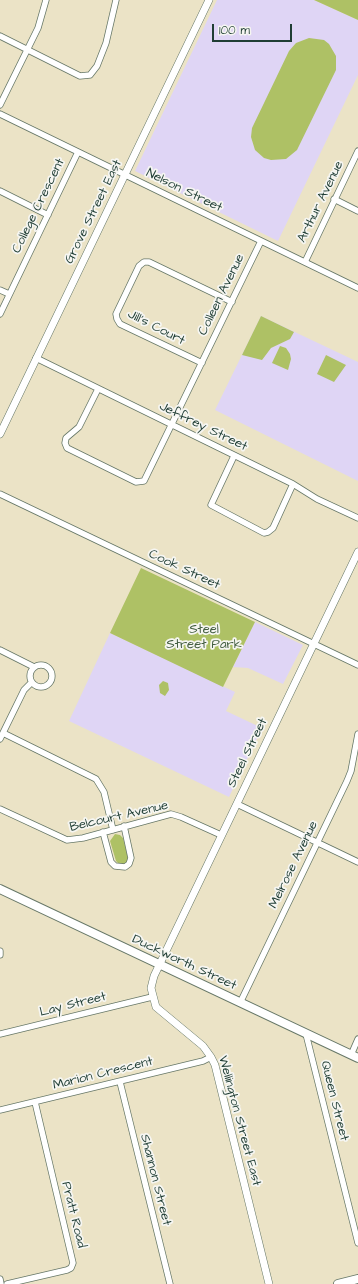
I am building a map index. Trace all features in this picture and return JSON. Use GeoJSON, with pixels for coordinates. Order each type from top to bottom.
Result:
{"type":"FeatureCollection","features":[{"type":"Feature","properties":{"kind":"main road","name":"Duckworth Street"},"geometry":{"type":"LineString","coordinates":[[0,889],[354,1057]]}},
{"type":"Feature","properties":{"kind":"main road"},"geometry":{"type":"LineString","coordinates":[[338,1284],[358,1279]]}},
{"type":"Feature","properties":{"kind":"street"},"geometry":{"type":"LineString","coordinates":[[0,105],[41,20],[46,0]]}},
{"type":"Feature","properties":{"kind":"street"},"geometry":{"type":"LineString","coordinates":[[0,36],[80,76],[90,75],[97,66],[106,43],[116,0]]}},
{"type":"Feature","properties":{"kind":"street","name":"Grove Street East"},"geometry":{"type":"LineString","coordinates":[[0,434],[209,0]]}},
{"type":"Feature","properties":{"kind":"street","name":"Nelson Street"},"geometry":{"type":"LineString","coordinates":[[0,114],[358,288]]}},
{"type":"Feature","properties":{"kind":"street","name":"Arthur Avenue"},"geometry":{"type":"LineString","coordinates":[[305,262],[358,151]]}},
{"type":"Feature","properties":{"kind":"street","name":"College Crescent"},"geometry":{"type":"LineString","coordinates":[[0,314],[78,152]]}},
{"type":"Feature","properties":{"kind":"street"},"geometry":{"type":"LineString","coordinates":[[0,191],[48,215]]}},
{"type":"Feature","properties":{"kind":"street"},"geometry":{"type":"LineString","coordinates":[[334,199],[358,211]]}},
{"type":"Feature","properties":{"kind":"street","name":"Colleen Avenue"},"geometry":{"type":"LineString","coordinates":[[98,389],[79,427],[66,438],[65,443],[70,450],[125,477],[136,482],[144,481],[261,241]]}},
{"type":"Feature","properties":{"kind":"street","name":"Jill's Court"},"geometry":{"type":"LineString","coordinates":[[202,363],[120,324],[116,314],[139,266],[144,262],[149,262],[232,302]]}},
{"type":"Feature","properties":{"kind":"street"},"geometry":{"type":"LineString","coordinates":[[0,290],[9,294]]}},
{"type":"Feature","properties":{"kind":"street","name":"Jeffrey Street"},"geometry":{"type":"LineString","coordinates":[[36,358],[293,484],[317,499],[358,518]]}},
{"type":"Feature","properties":{"kind":"street"},"geometry":{"type":"LineString","coordinates":[[234,456],[211,505],[264,533],[268,532],[272,528],[293,484]]}},
{"type":"Feature","properties":{"kind":"street","name":"Cook Street"},"geometry":{"type":"LineString","coordinates":[[0,494],[358,665]]}},
{"type":"Feature","properties":{"kind":"street","name":"Steel Street"},"geometry":{"type":"LineString","coordinates":[[160,964],[358,552]]}},
{"type":"Feature","properties":{"kind":"street"},"geometry":{"type":"LineString","coordinates":[[0,650],[34,667],[45,666],[51,671],[52,678],[45,687],[37,687],[32,682],[30,676],[34,667]]}},
{"type":"Feature","properties":{"kind":"street"},"geometry":{"type":"LineString","coordinates":[[32,682],[24,690],[1,736],[96,779],[104,792],[114,830]]}},
{"type":"Feature","properties":{"kind":"street","name":"Melrose Avenue"},"geometry":{"type":"LineString","coordinates":[[240,1003],[349,776],[358,734]]}},
{"type":"Feature","properties":{"kind":"street"},"geometry":{"type":"LineString","coordinates":[[236,804],[358,862]]}},
{"type":"Feature","properties":{"kind":"street","name":"Belcourt Avenue"},"geometry":{"type":"LineString","coordinates":[[0,809],[67,840],[83,838],[166,815],[176,815],[221,835]]}},
{"type":"Feature","properties":{"kind":"street"},"geometry":{"type":"LineString","coordinates":[[103,832],[111,862],[115,866],[125,867],[129,864],[131,858],[124,826]]}},
{"type":"Feature","properties":{"kind":"street"},"geometry":{"type":"LineString","coordinates":[[152,997],[151,984],[160,964]]}},
{"type":"Feature","properties":{"kind":"street","name":"Lay Street"},"geometry":{"type":"LineString","coordinates":[[0,1034],[152,997]]}},
{"type":"Feature","properties":{"kind":"street","name":"Wellington Street East"},"geometry":{"type":"LineString","coordinates":[[152,997],[156,1008],[203,1046],[211,1057],[269,1284]]}},
{"type":"Feature","properties":{"kind":"street","name":"Queen Street"},"geometry":{"type":"LineString","coordinates":[[306,1034],[358,1243]]}},
{"type":"Feature","properties":{"kind":"street"},"geometry":{"type":"LineString","coordinates":[[354,1057],[358,1039]]}},
{"type":"Feature","properties":{"kind":"street","name":"Marion Crescent"},"geometry":{"type":"LineString","coordinates":[[0,1110],[120,1082],[202,1061],[211,1057]]}},
{"type":"Feature","properties":{"kind":"street","name":"Shannon Street"},"geometry":{"type":"LineString","coordinates":[[120,1082],[170,1284]]}},
{"type":"Feature","properties":{"kind":"street","name":"Pratt Road"},"geometry":{"type":"LineString","coordinates":[[7,1284],[67,1270],[71,1268],[73,1263],[35,1102]]}},
{"type":"Feature","properties":{"kind":"street"},"geometry":{"type":"LineString","coordinates":[[0,1279],[1,1284]]}},
{"type":"Feature","properties":{"kind":"shaded area"},"geometry":{"type":"Polygon","coordinates":[[[217,0],[314,0],[358,20],[358,75],[278,241],[135,171],[217,0]]]}},
{"type":"Feature","properties":{"kind":"shaded area"},"geometry":{"type":"Polygon","coordinates":[[[261,316],[358,362],[358,481],[215,410],[261,316]]]}},
{"type":"Feature","properties":{"kind":"shaded area"},"geometry":{"type":"Polygon","coordinates":[[[255,622],[303,645],[283,684],[248,668],[233,667],[255,622]]]}},
{"type":"Feature","properties":{"kind":"shaded area"},"geometry":{"type":"Polygon","coordinates":[[[110,633],[235,692],[226,711],[262,728],[229,797],[69,721],[110,633]]]}},
{"type":"Feature","properties":{"kind":"green space"},"geometry":{"type":"Polygon","coordinates":[[[314,0],[358,0],[358,20],[314,0]]]}},
{"type":"Feature","properties":{"kind":"green space"},"geometry":{"type":"Polygon","coordinates":[[[309,38],[324,40],[329,44],[336,56],[336,70],[297,150],[286,159],[271,160],[264,158],[255,150],[251,137],[252,128],[289,51],[296,43],[309,38]]]}},
{"type":"Feature","properties":{"kind":"green space"},"geometry":{"type":"Polygon","coordinates":[[[261,316],[294,332],[290,339],[271,348],[262,360],[242,355],[261,316]]]}},
{"type":"Feature","properties":{"kind":"green space"},"geometry":{"type":"Polygon","coordinates":[[[280,346],[286,348],[290,354],[291,359],[288,370],[272,363],[280,346]]]}},
{"type":"Feature","properties":{"kind":"green space"},"geometry":{"type":"Polygon","coordinates":[[[326,355],[346,365],[334,382],[317,374],[326,355]]]}},
{"type":"Feature","properties":{"kind":"green space","name":"Steel Street Park"},"geometry":{"type":"Polygon","coordinates":[[[141,568],[255,622],[223,687],[110,633],[141,568]]]}},
{"type":"Feature","properties":{"kind":"green space"},"geometry":{"type":"Polygon","coordinates":[[[163,681],[168,683],[169,690],[165,696],[160,693],[159,685],[163,681]]]}},
{"type":"Feature","properties":{"kind":"green space"},"geometry":{"type":"Polygon","coordinates":[[[115,834],[120,835],[123,838],[128,858],[124,865],[120,865],[116,861],[110,841],[115,834]]]}}]}
